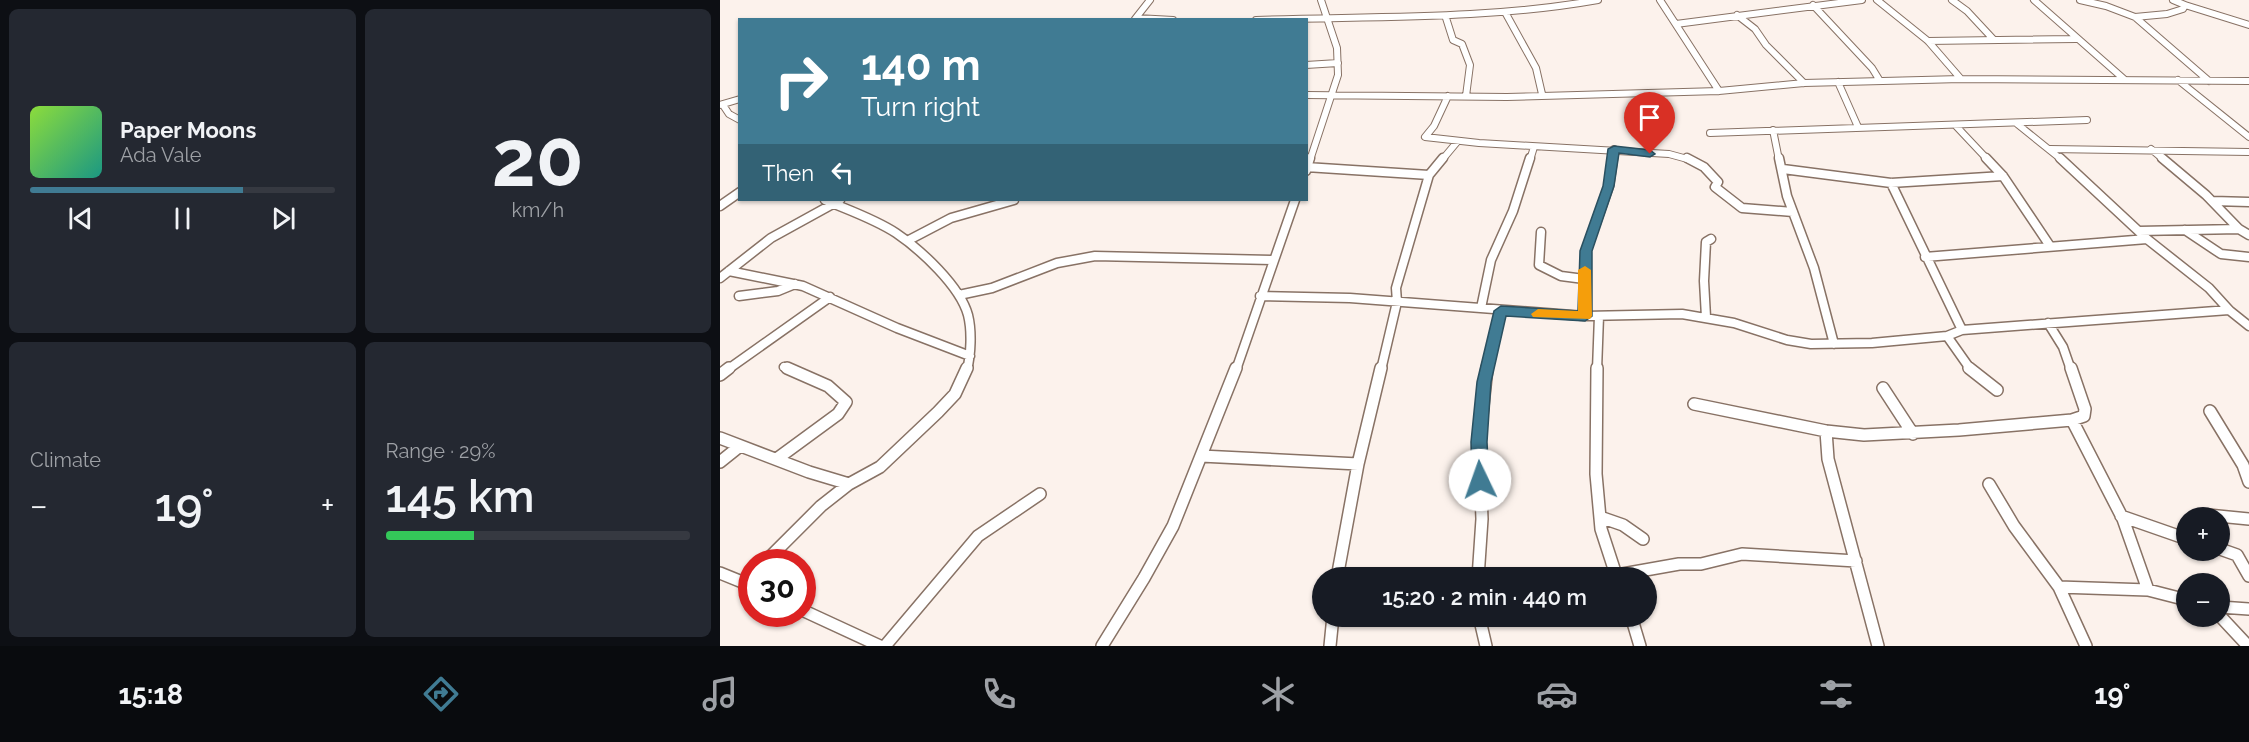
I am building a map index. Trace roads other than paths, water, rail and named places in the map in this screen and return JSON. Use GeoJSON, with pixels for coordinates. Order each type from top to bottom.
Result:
{"type":"FeatureCollection","features":[{"type":"Feature","properties":{"kind":"street"},"geometry":{"type":"LineString","coordinates":[[1137,18],[1150,0]]}},
{"type":"Feature","properties":{"kind":"street"},"geometry":{"type":"LineString","coordinates":[[1308,165],[1338,75],[1333,33],[1322,0]]}},
{"type":"Feature","properties":{"kind":"street"},"geometry":{"type":"LineString","coordinates":[[1303,18],[1446,18],[1598,0]]}},
{"type":"Feature","properties":{"kind":"street"},"geometry":{"type":"LineString","coordinates":[[1660,0],[1719,92]]}},
{"type":"Feature","properties":{"kind":"street"},"geometry":{"type":"LineString","coordinates":[[1676,24],[1862,0]]}},
{"type":"Feature","properties":{"kind":"street"},"geometry":{"type":"LineString","coordinates":[[1877,0],[1928,41],[1961,79]]}},
{"type":"Feature","properties":{"kind":"street"},"geometry":{"type":"LineString","coordinates":[[1952,0],[1967,11],[1994,40]]}},
{"type":"Feature","properties":{"kind":"street"},"geometry":{"type":"LineString","coordinates":[[2034,0],[2125,80]]}},
{"type":"Feature","properties":{"kind":"street"},"geometry":{"type":"LineString","coordinates":[[2080,0],[2106,6],[2135,17],[2209,81]]}},
{"type":"Feature","properties":{"kind":"street"},"geometry":{"type":"LineString","coordinates":[[2173,0],[2249,25]]}},
{"type":"Feature","properties":{"kind":"street"},"geometry":{"type":"LineString","coordinates":[[2135,17],[2167,14],[2183,9],[2185,4]]}},
{"type":"Feature","properties":{"kind":"street"},"geometry":{"type":"LineString","coordinates":[[1813,5],[1872,68],[1880,81]]}},
{"type":"Feature","properties":{"kind":"street"},"geometry":{"type":"LineString","coordinates":[[1505,12],[1536,68],[1542,94]]}},
{"type":"Feature","properties":{"kind":"street"},"geometry":{"type":"LineString","coordinates":[[1737,15],[1755,29],[1766,45],[1804,83]]}},
{"type":"Feature","properties":{"kind":"street"},"geometry":{"type":"LineString","coordinates":[[1446,18],[1453,40],[1462,44],[1470,65],[1466,96]]}},
{"type":"Feature","properties":{"kind":"street"},"geometry":{"type":"LineString","coordinates":[[1928,41],[2076,39]]}},
{"type":"Feature","properties":{"kind":"street"},"geometry":{"type":"LineString","coordinates":[[1308,65],[1338,63]]}},
{"type":"Feature","properties":{"kind":"street"},"geometry":{"type":"LineString","coordinates":[[1308,95],[1466,96],[1719,92],[1804,83],[1961,79],[2249,81]]}},
{"type":"Feature","properties":{"kind":"street"},"geometry":{"type":"LineString","coordinates":[[2178,80],[2249,137]]}},
{"type":"Feature","properties":{"kind":"street"},"geometry":{"type":"LineString","coordinates":[[1838,82],[1858,127]]}},
{"type":"Feature","properties":{"kind":"street"},"geometry":{"type":"LineString","coordinates":[[1448,96],[1434,126],[1425,136],[1457,142],[1614,149],[1685,158],[1702,166],[1715,177],[1718,182],[1715,188],[1738,207],[1751,210],[1793,212]]}},
{"type":"Feature","properties":{"kind":"street"},"geometry":{"type":"LineString","coordinates":[[738,100],[722,105],[729,114],[738,119]]}},
{"type":"Feature","properties":{"kind":"street"},"geometry":{"type":"LineString","coordinates":[[1710,133],[2086,120]]}},
{"type":"Feature","properties":{"kind":"street"},"geometry":{"type":"LineString","coordinates":[[2016,123],[2050,149],[2147,239],[2209,288],[2229,310],[2249,326]]}},
{"type":"Feature","properties":{"kind":"street"},"geometry":{"type":"LineString","coordinates":[[1956,126],[2003,176],[2050,246]]}},
{"type":"Feature","properties":{"kind":"street"},"geometry":{"type":"LineString","coordinates":[[1773,130],[1787,196],[1814,268],[1834,344]]}},
{"type":"Feature","properties":{"kind":"street"},"geometry":{"type":"LineString","coordinates":[[1339,567],[1358,464],[1397,302],[1396,288],[1428,175],[1457,142]]}},
{"type":"Feature","properties":{"kind":"street"},"geometry":{"type":"LineString","coordinates":[[1481,308],[1491,260],[1513,211],[1534,147]]}},
{"type":"Feature","properties":{"kind":"street"},"geometry":{"type":"LineString","coordinates":[[1585,316],[1586,251],[1609,186],[1614,149]]}},
{"type":"Feature","properties":{"kind":"street"},"geometry":{"type":"LineString","coordinates":[[2050,149],[2249,152]]}},
{"type":"Feature","properties":{"kind":"street"},"geometry":{"type":"LineString","coordinates":[[2151,149],[2213,201],[2239,229],[2249,235]]}},
{"type":"Feature","properties":{"kind":"street"},"geometry":{"type":"LineString","coordinates":[[1308,168],[1428,175]]}},
{"type":"Feature","properties":{"kind":"street"},"geometry":{"type":"LineString","coordinates":[[1783,169],[1891,183],[2003,176]]}},
{"type":"Feature","properties":{"kind":"street"},"geometry":{"type":"LineString","coordinates":[[1891,183],[1962,330]]}},
{"type":"Feature","properties":{"kind":"street"},"geometry":{"type":"LineString","coordinates":[[720,206],[738,193]]}},
{"type":"Feature","properties":{"kind":"street"},"geometry":{"type":"LineString","coordinates":[[720,278],[771,238],[832,201],[895,232],[925,256],[959,295],[968,316],[970,356],[965,376],[955,394],[880,466],[849,484],[776,549]]}},
{"type":"Feature","properties":{"kind":"street"},"geometry":{"type":"LineString","coordinates":[[974,201],[976,209]]}},
{"type":"Feature","properties":{"kind":"street"},"geometry":{"type":"LineString","coordinates":[[907,241],[944,221],[976,209],[1010,201]]}},
{"type":"Feature","properties":{"kind":"street"},"geometry":{"type":"LineString","coordinates":[[1102,646],[1152,563],[1181,508],[1295,201]]}},
{"type":"Feature","properties":{"kind":"street"},"geometry":{"type":"LineString","coordinates":[[2213,201],[2249,202]]}},
{"type":"Feature","properties":{"kind":"street"},"geometry":{"type":"LineString","coordinates":[[2139,231],[2239,229]]}},
{"type":"Feature","properties":{"kind":"street"},"geometry":{"type":"LineString","coordinates":[[2185,230],[2214,252],[2229,257],[2249,257]]}},
{"type":"Feature","properties":{"kind":"street"},"geometry":{"type":"LineString","coordinates":[[1541,232],[1539,265],[1561,276],[1584,279]]}},
{"type":"Feature","properties":{"kind":"street"},"geometry":{"type":"LineString","coordinates":[[1706,317],[1704,281],[1706,242],[1711,239]]}},
{"type":"Feature","properties":{"kind":"street"},"geometry":{"type":"LineString","coordinates":[[1925,257],[2147,239]]}},
{"type":"Feature","properties":{"kind":"street"},"geometry":{"type":"LineString","coordinates":[[959,295],[979,294],[1042,267],[1069,259],[1095,256],[1274,260]]}},
{"type":"Feature","properties":{"kind":"street"},"geometry":{"type":"LineString","coordinates":[[729,271],[795,284],[830,297],[897,328],[970,356]]}},
{"type":"Feature","properties":{"kind":"street"},"geometry":{"type":"LineString","coordinates":[[739,296],[778,291],[795,284]]}},
{"type":"Feature","properties":{"kind":"street"},"geometry":{"type":"LineString","coordinates":[[1260,296],[1397,302],[1585,316],[1682,314],[1734,323],[1787,340],[1811,344],[1947,336],[1962,330],[2229,310]]}},
{"type":"Feature","properties":{"kind":"street"},"geometry":{"type":"LineString","coordinates":[[720,375],[830,297]]}},
{"type":"Feature","properties":{"kind":"street"},"geometry":{"type":"LineString","coordinates":[[1479,567],[1482,519],[1479,442],[1484,382],[1501,311]]}},
{"type":"Feature","properties":{"kind":"street"},"geometry":{"type":"LineString","coordinates":[[1599,316],[1596,474],[1601,529],[1614,567]]}},
{"type":"Feature","properties":{"kind":"street"},"geometry":{"type":"LineString","coordinates":[[1694,404],[1826,431],[1864,435],[1913,434],[2072,420],[2084,416],[2085,409],[2063,347],[2048,323]]}},
{"type":"Feature","properties":{"kind":"street"},"geometry":{"type":"LineString","coordinates":[[1947,336],[1953,348],[1975,376],[1996,390]]}},
{"type":"Feature","properties":{"kind":"street"},"geometry":{"type":"LineString","coordinates":[[778,458],[838,414],[846,402],[828,386],[784,366]]}},
{"type":"Feature","properties":{"kind":"street"},"geometry":{"type":"LineString","coordinates":[[1883,388],[1913,434]]}},
{"type":"Feature","properties":{"kind":"street"},"geometry":{"type":"LineString","coordinates":[[2210,411],[2243,465],[2249,482]]}},
{"type":"Feature","properties":{"kind":"street"},"geometry":{"type":"LineString","coordinates":[[2072,420],[2121,516],[2148,590]]}},
{"type":"Feature","properties":{"kind":"street"},"geometry":{"type":"LineString","coordinates":[[1826,431],[1828,459],[1878,646]]}},
{"type":"Feature","properties":{"kind":"street"},"geometry":{"type":"LineString","coordinates":[[720,438],[778,458],[809,472],[849,484]]}},
{"type":"Feature","properties":{"kind":"street"},"geometry":{"type":"LineString","coordinates":[[720,462],[740,446]]}},
{"type":"Feature","properties":{"kind":"street"},"geometry":{"type":"LineString","coordinates":[[1201,456],[1358,464]]}},
{"type":"Feature","properties":{"kind":"street"},"geometry":{"type":"LineString","coordinates":[[1989,484],[2014,526],[2059,587],[2086,646]]}},
{"type":"Feature","properties":{"kind":"street"},"geometry":{"type":"LineString","coordinates":[[885,646],[978,536],[1040,494]]}},
{"type":"Feature","properties":{"kind":"street"},"geometry":{"type":"LineString","coordinates":[[2121,516],[2176,535]]}},
{"type":"Feature","properties":{"kind":"street"},"geometry":{"type":"LineString","coordinates":[[1600,517],[1626,525],[1643,538]]}},
{"type":"Feature","properties":{"kind":"street"},"geometry":{"type":"LineString","coordinates":[[2230,517],[2249,519]]}},
{"type":"Feature","properties":{"kind":"street"},"geometry":{"type":"LineString","coordinates":[[2230,553],[2237,555],[2249,576]]}},
{"type":"Feature","properties":{"kind":"street"},"geometry":{"type":"LineString","coordinates":[[1657,568],[1679,564],[1701,564],[1742,554],[1856,561]]}},
{"type":"Feature","properties":{"kind":"street"},"geometry":{"type":"LineString","coordinates":[[720,573],[738,579]]}},
{"type":"Feature","properties":{"kind":"street"},"geometry":{"type":"LineString","coordinates":[[2059,587],[2148,590],[2176,597]]}},
{"type":"Feature","properties":{"kind":"street"},"geometry":{"type":"LineString","coordinates":[[2230,608],[2249,609]]}},
{"type":"Feature","properties":{"kind":"street"},"geometry":{"type":"LineString","coordinates":[[816,616],[880,646]]}},
{"type":"Feature","properties":{"kind":"street"},"geometry":{"type":"LineString","coordinates":[[1330,646],[1332,627]]}},
{"type":"Feature","properties":{"kind":"street"},"geometry":{"type":"LineString","coordinates":[[1482,627],[1486,646]]}},
{"type":"Feature","properties":{"kind":"street"},"geometry":{"type":"LineString","coordinates":[[1634,627],[1640,646]]}},
{"type":"Feature","properties":{"kind":"street"},"geometry":{"type":"LineString","coordinates":[[2230,627],[2248,646]]}}]}
